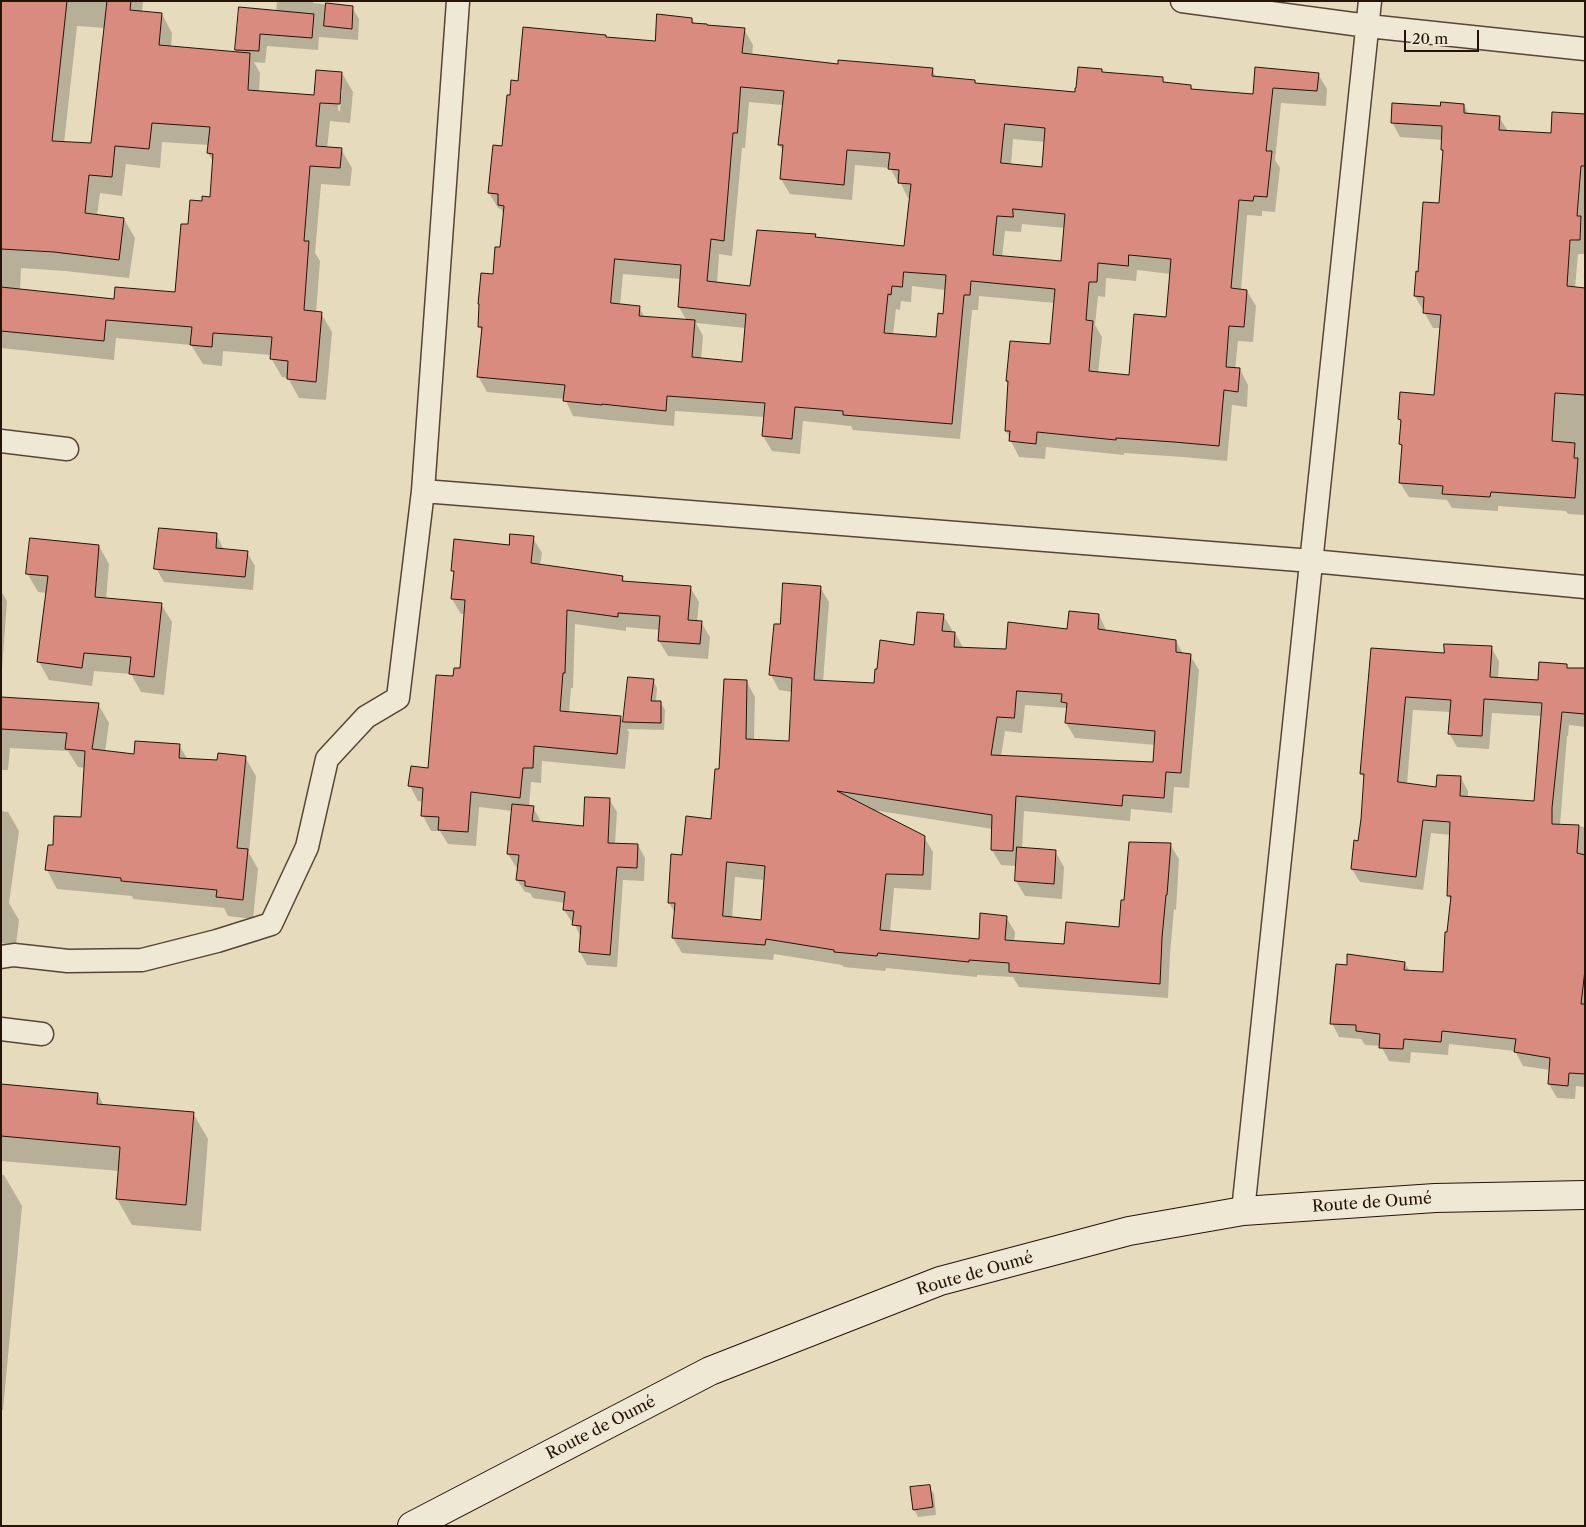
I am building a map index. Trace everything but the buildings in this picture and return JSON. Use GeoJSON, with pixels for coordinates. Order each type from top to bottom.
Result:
{"type":"FeatureCollection","features":[{"type":"Feature","properties":{"kind":"main road","name":"Route de Oumé"},"geometry":{"type":"LineString","coordinates":[[412,1526],[710,1371],[940,1280],[1130,1231],[1243,1211],[1435,1198],[1585,1196]]}},
{"type":"Feature","properties":{"kind":"street"},"geometry":{"type":"LineString","coordinates":[[1,957],[14,955],[68,961],[142,960],[217,941],[271,924],[307,847],[327,760],[366,717],[398,698],[423,491],[458,1]]}},
{"type":"Feature","properties":{"kind":"street"},"geometry":{"type":"LineString","coordinates":[[1182,1],[1368,26],[1585,49]]}},
{"type":"Feature","properties":{"kind":"street"},"geometry":{"type":"LineString","coordinates":[[1243,1211],[1370,1]]}},
{"type":"Feature","properties":{"kind":"street"},"geometry":{"type":"LineString","coordinates":[[1,441],[67,449]]}},
{"type":"Feature","properties":{"kind":"street"},"geometry":{"type":"LineString","coordinates":[[423,491],[1312,561],[1585,588]]}},
{"type":"Feature","properties":{"kind":"street"},"geometry":{"type":"LineString","coordinates":[[1,1029],[42,1034]]}}]}
